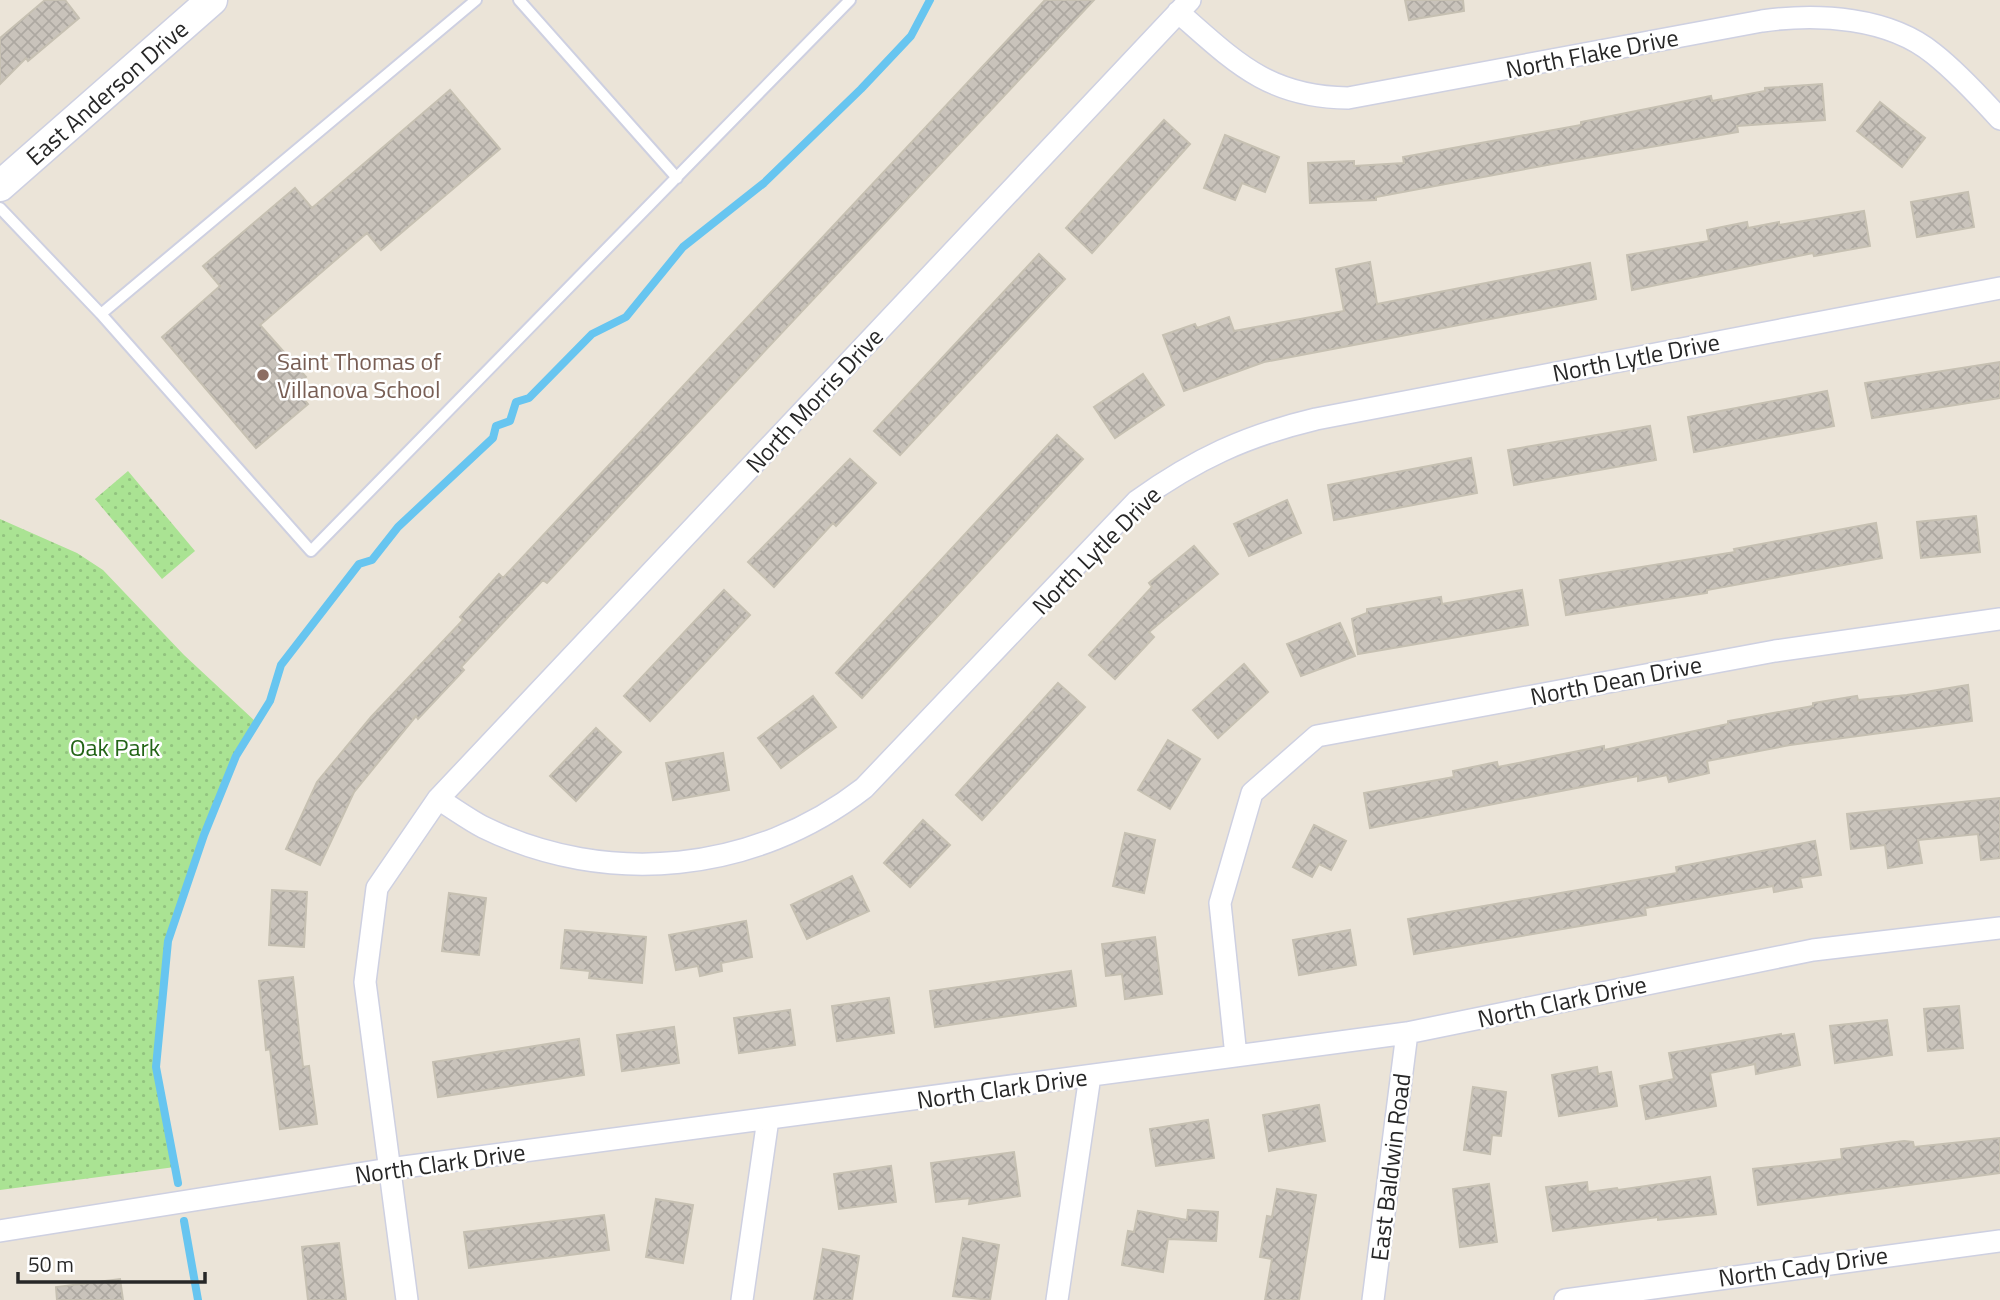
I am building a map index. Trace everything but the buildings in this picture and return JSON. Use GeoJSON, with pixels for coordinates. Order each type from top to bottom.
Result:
{"type":"FeatureCollection","features":[{"type":"Feature","properties":{"kind":"street","name":"East Anderson Drive"},"geometry":{"type":"LineString","coordinates":[[0,186],[212,0]]}},
{"type":"Feature","properties":{"kind":"street","name":"North Flake Drive"},"geometry":{"type":"LineString","coordinates":[[1184,6],[1248,73],[1303,93],[1348,98],[1762,21],[1825,17],[1874,26],[1924,47],[2000,119]]}},
{"type":"Feature","properties":{"kind":"street","name":"North Morris Drive"},"geometry":{"type":"LineString","coordinates":[[407,1300],[365,982],[377,888],[438,799],[1184,6]]}},
{"type":"Feature","properties":{"kind":"street","name":"North Lytle Drive"},"geometry":{"type":"LineString","coordinates":[[438,799],[482,826],[522,844],[590,861],[669,865],[745,851],[804,827],[837,809],[864,788],[1137,502],[1179,471],[1214,452],[1249,437],[1316,419],[2000,288]]}},
{"type":"Feature","properties":{"kind":"street","name":"North Dean Drive"},"geometry":{"type":"LineString","coordinates":[[1236,1056],[1220,903],[1252,793],[1317,736],[1775,650],[2000,619]]}},
{"type":"Feature","properties":{"kind":"street","name":"North Clark Drive"},"geometry":{"type":"LineString","coordinates":[[0,1231],[389,1169],[1407,1033],[1813,950],[2000,928]]}},
{"type":"Feature","properties":{"kind":"street","name":"East Baldwin Road"},"geometry":{"type":"LineString","coordinates":[[1373,1300],[1407,1033]]}},
{"type":"Feature","properties":{"kind":"street"},"geometry":{"type":"LineString","coordinates":[[1057,1300],[1090,1076]]}},
{"type":"Feature","properties":{"kind":"street"},"geometry":{"type":"LineString","coordinates":[[742,1300],[768,1119]]}},
{"type":"Feature","properties":{"kind":"street","name":"North Cady Drive"},"geometry":{"type":"LineString","coordinates":[[1565,1300],[2000,1241]]}},
{"type":"Feature","properties":{"kind":"lane"},"geometry":{"type":"LineString","coordinates":[[100,314],[476,0]]}},
{"type":"Feature","properties":{"kind":"lane"},"geometry":{"type":"LineString","coordinates":[[519,0],[677,178]]}},
{"type":"Feature","properties":{"kind":"lane"},"geometry":{"type":"LineString","coordinates":[[0,208],[100,314],[311,551],[850,0]]}},
{"type":"Feature","properties":{"kind":"green space"},"geometry":{"type":"Polygon","coordinates":[[[128,471],[195,551],[162,579],[95,499],[128,471]]]}},
{"type":"Feature","properties":{"kind":"green space","name":"Oak Park"},"geometry":{"type":"Polygon","coordinates":[[[0,519],[77,553],[103,570],[184,655],[257,723],[236,756],[204,835],[168,941],[156,1067],[175,1167],[0,1190],[0,519]]]}},
{"type":"Feature","properties":{"kind":"waterway"},"geometry":{"type":"LineString","coordinates":[[178,1183],[156,1067],[168,941],[204,835],[236,756],[270,701],[281,665],[359,564],[372,560],[398,527],[493,438],[496,426],[510,421],[516,402],[529,398],[592,334],[626,317],[683,247],[764,183],[861,89],[911,36],[930,0]]}},
{"type":"Feature","properties":{"kind":"waterway"},"geometry":{"type":"LineString","coordinates":[[184,1221],[198,1300]]}},
{"type":"Feature","properties":{"kind":"place","name":"Saint Thomas of Villanova School"},"geometry":{"type":"Point","coordinates":[263,375]}}]}
